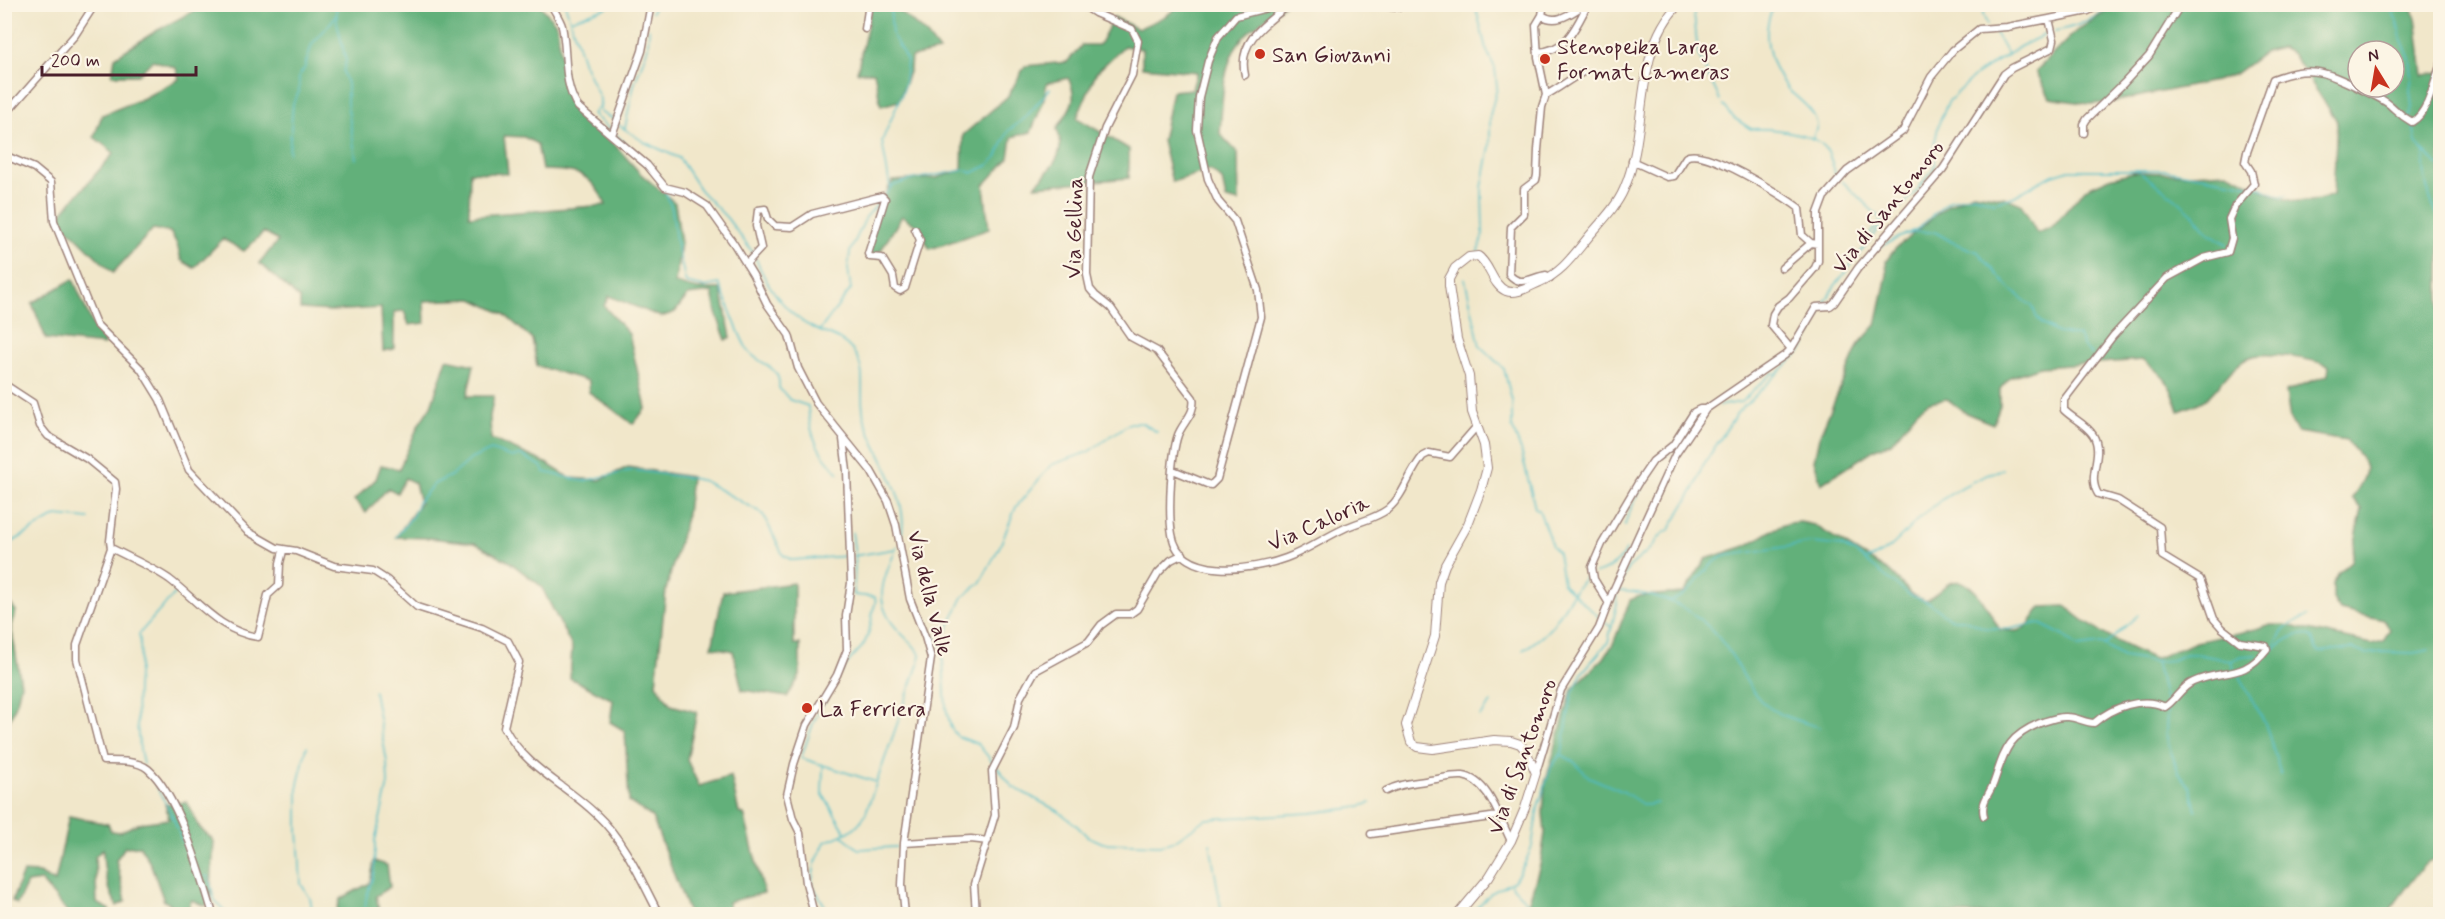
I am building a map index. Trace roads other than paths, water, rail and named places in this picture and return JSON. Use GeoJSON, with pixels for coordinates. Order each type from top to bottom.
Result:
{"type":"FeatureCollection","features":[{"type":"Feature","properties":{"kind":"main road"},"geometry":{"type":"LineString","coordinates":[[1374,4],[1396,7],[1405,4]]}},
{"type":"Feature","properties":{"kind":"main road"},"geometry":{"type":"LineString","coordinates":[[1536,773],[1528,754],[1516,742],[1494,740],[1424,749],[1411,742],[1406,730],[1408,715],[1435,636],[1442,574],[1468,524],[1485,480],[1486,458],[1472,412],[1469,376],[1454,324],[1449,286],[1451,274],[1474,255],[1481,259],[1501,288],[1505,291],[1518,291],[1550,278],[1569,263],[1616,202],[1624,188],[1632,161],[1651,50],[1666,20],[1679,4]]}},
{"type":"Feature","properties":{"kind":"main road","name":"Via di Santomoro"},"geometry":{"type":"LineString","coordinates":[[1458,915],[1489,878],[1511,841],[1536,773]]}},
{"type":"Feature","properties":{"kind":"street"},"geometry":{"type":"LineString","coordinates":[[4,117],[75,35],[95,4]]}},
{"type":"Feature","properties":{"kind":"street","name":"Via della Valle"},"geometry":{"type":"LineString","coordinates":[[550,4],[562,25],[566,70],[575,103],[584,114],[613,132],[647,165],[665,187],[685,192],[707,206],[747,263],[770,309],[789,335],[798,368],[816,404],[871,471],[888,501],[896,525],[909,599],[930,653],[931,669],[904,843],[902,885],[905,915]]}},
{"type":"Feature","properties":{"kind":"street"},"geometry":{"type":"LineString","coordinates":[[613,132],[642,51],[651,4]]}},
{"type":"Feature","properties":{"kind":"street"},"geometry":{"type":"LineString","coordinates":[[865,29],[868,4]]}},
{"type":"Feature","properties":{"kind":"street","name":"Via Gellina"},"geometry":{"type":"LineString","coordinates":[[1081,4],[1095,13],[1125,25],[1136,33],[1138,50],[1132,75],[1106,128],[1089,177],[1087,282],[1090,289],[1111,308],[1131,337],[1157,351],[1193,398],[1194,407],[1179,433],[1174,450],[1173,470]]}},
{"type":"Feature","properties":{"kind":"street"},"geometry":{"type":"LineString","coordinates":[[976,915],[975,884],[994,815],[992,771],[1014,728],[1020,698],[1035,671],[1088,642],[1101,625],[1116,614],[1130,614],[1137,609],[1158,573],[1171,560],[1183,554],[1172,537],[1173,470],[1211,485],[1217,479],[1261,317],[1258,290],[1235,220],[1218,201],[1208,179],[1197,129],[1199,97],[1208,61],[1218,37],[1236,15],[1282,4]]}},
{"type":"Feature","properties":{"kind":"street"},"geometry":{"type":"LineString","coordinates":[[1245,75],[1244,55],[1250,40],[1260,27],[1290,4]]}},
{"type":"Feature","properties":{"kind":"street"},"geometry":{"type":"LineString","coordinates":[[1544,4],[1542,15],[1536,23],[1538,52],[1546,95],[1539,141],[1537,176],[1536,180],[1524,189],[1524,214],[1511,227],[1508,267],[1509,274],[1519,282],[1546,275],[1550,278]]}},
{"type":"Feature","properties":{"kind":"street"},"geometry":{"type":"LineString","coordinates":[[1542,15],[1548,19],[1557,20],[1587,4]]}},
{"type":"Feature","properties":{"kind":"street"},"geometry":{"type":"LineString","coordinates":[[1538,52],[1560,47],[1574,33],[1587,4]]}},
{"type":"Feature","properties":{"kind":"street"},"geometry":{"type":"LineString","coordinates":[[1791,349],[1771,325],[1771,319],[1778,306],[1789,298],[1815,268],[1818,261],[1815,243],[1818,213],[1824,196],[1847,171],[1903,131],[1931,77],[1953,50],[1978,29],[2007,27],[2049,19],[2088,11],[2102,4]]}},
{"type":"Feature","properties":{"kind":"street"},"geometry":{"type":"LineString","coordinates":[[2084,133],[2083,128],[2087,119],[2126,82],[2149,56],[2181,4]]}},
{"type":"Feature","properties":{"kind":"street","name":"Via di Santomoro"},"geometry":{"type":"LineString","coordinates":[[1536,773],[1561,690],[1599,628],[1608,602],[1676,455],[1706,409],[1791,349],[1814,310],[1820,305],[1829,306],[1834,303],[1862,262],[1937,178],[2004,74],[2012,68],[2049,52],[2053,47],[2054,40],[2049,19]]}},
{"type":"Feature","properties":{"kind":"street"},"geometry":{"type":"LineString","coordinates":[[1984,816],[1982,809],[1984,801],[2007,746],[2014,737],[2028,728],[2065,716],[2094,723],[2105,713],[2114,709],[2150,701],[2165,707],[2193,682],[2244,670],[2258,661],[2267,649],[2266,646],[2240,642],[2214,619],[2200,579],[2162,556],[2160,527],[2118,500],[2098,494],[2092,483],[2098,452],[2097,442],[2086,427],[2064,410],[2064,400],[2113,336],[2167,278],[2204,258],[2228,252],[2232,238],[2229,219],[2235,206],[2254,184],[2251,171],[2245,162],[2273,79],[2292,71],[2316,70],[2330,74],[2391,105],[2399,116],[2412,122],[2418,119],[2428,100],[2440,66]]}},
{"type":"Feature","properties":{"kind":"street"},"geometry":{"type":"LineString","coordinates":[[1546,95],[1583,72]]}},
{"type":"Feature","properties":{"kind":"street"},"geometry":{"type":"LineString","coordinates":[[1632,161],[1667,177],[1674,176],[1686,157],[1696,154],[1752,177],[1782,194],[1799,208],[1802,235],[1815,243]]}},
{"type":"Feature","properties":{"kind":"street"},"geometry":{"type":"LineString","coordinates":[[4,155],[34,168],[51,182],[54,221],[96,324],[141,369],[160,400],[189,470],[247,531],[283,551],[296,551],[334,566],[373,571],[387,580],[417,607],[482,628],[508,641],[519,662],[504,727],[514,746],[554,782],[596,814],[614,834],[620,841],[659,915]]}},
{"type":"Feature","properties":{"kind":"street"},"geometry":{"type":"LineString","coordinates":[[747,263],[759,252],[761,246],[756,220],[758,210],[762,208],[765,209],[772,224],[792,227],[812,214],[882,196],[885,199],[868,254],[870,257],[882,258],[893,276],[895,288],[900,291],[905,288],[920,240],[915,229]]}},
{"type":"Feature","properties":{"kind":"street"},"geometry":{"type":"LineString","coordinates":[[1782,268],[1815,243]]}},
{"type":"Feature","properties":{"kind":"street"},"geometry":{"type":"LineString","coordinates":[[4,384],[33,403],[40,426],[48,436],[87,459],[115,482],[111,548],[76,651],[96,741],[103,761],[126,761],[146,768],[162,785],[189,839],[213,915]]}},
{"type":"Feature","properties":{"kind":"street","name":"Via di Santomoro"},"geometry":{"type":"LineString","coordinates":[[1608,602],[1594,579],[1593,567],[1602,543],[1653,461],[1673,445],[1695,412],[1706,409]]}},
{"type":"Feature","properties":{"kind":"street","name":"Via Caloria"},"geometry":{"type":"LineString","coordinates":[[1183,554],[1192,563],[1235,569],[1254,567],[1286,558],[1386,510],[1395,502],[1423,456],[1429,453],[1450,457],[1477,426]]}},
{"type":"Feature","properties":{"kind":"street"},"geometry":{"type":"LineString","coordinates":[[814,915],[806,883],[800,833],[793,819],[787,795],[807,725],[837,675],[847,650],[846,616],[851,583],[847,471],[843,438]]}},
{"type":"Feature","properties":{"kind":"street"},"geometry":{"type":"LineString","coordinates":[[111,548],[168,579],[211,616],[248,636],[258,637],[268,595],[279,585],[283,551]]}},
{"type":"Feature","properties":{"kind":"street"},"geometry":{"type":"LineString","coordinates":[[1386,791],[1400,785],[1464,777],[1474,780],[1483,788],[1511,841]]}},
{"type":"Feature","properties":{"kind":"street"},"geometry":{"type":"LineString","coordinates":[[1371,834],[1498,816]]}},
{"type":"Feature","properties":{"kind":"street"},"geometry":{"type":"LineString","coordinates":[[904,843],[971,839],[988,841]]}},
{"type":"Feature","properties":{"kind":"waterway"},"geometry":{"type":"LineString","coordinates":[[336,4],[337,22],[346,61],[343,72],[347,84],[347,103],[356,159]]}},
{"type":"Feature","properties":{"kind":"waterway"},"geometry":{"type":"LineString","coordinates":[[565,4],[584,64],[600,99],[600,112],[615,120]]}},
{"type":"Feature","properties":{"kind":"waterway"},"geometry":{"type":"LineString","coordinates":[[652,12],[655,4]]}},
{"type":"Feature","properties":{"kind":"waterway"},"geometry":{"type":"LineString","coordinates":[[890,4],[892,34],[907,61],[904,89],[882,141],[890,187]]}},
{"type":"Feature","properties":{"kind":"waterway"},"geometry":{"type":"LineString","coordinates":[[1475,4],[1486,49],[1495,68],[1497,88],[1490,115],[1490,146],[1482,188],[1483,235],[1478,252]]}},
{"type":"Feature","properties":{"kind":"waterway"},"geometry":{"type":"LineString","coordinates":[[1693,4],[1698,54],[1720,100]]}},
{"type":"Feature","properties":{"kind":"waterway"},"geometry":{"type":"LineString","coordinates":[[1776,4],[1768,24],[1768,48],[1781,80],[1816,120],[1817,125],[1812,139]]}},
{"type":"Feature","properties":{"kind":"waterway"},"geometry":{"type":"LineString","coordinates":[[1983,4],[1983,15],[1987,24]]}},
{"type":"Feature","properties":{"kind":"waterway"},"geometry":{"type":"LineString","coordinates":[[2055,31],[2085,22],[2111,4]]}},
{"type":"Feature","properties":{"kind":"waterway"},"geometry":{"type":"LineString","coordinates":[[2389,4],[2410,59],[2412,76],[2410,117]]}},
{"type":"Feature","properties":{"kind":"waterway"},"geometry":{"type":"LineString","coordinates":[[570,20],[608,7]]}},
{"type":"Feature","properties":{"kind":"waterway"},"geometry":{"type":"LineString","coordinates":[[289,153],[293,103],[299,92],[299,76],[304,69],[312,44],[336,15]]}},
{"type":"Feature","properties":{"kind":"waterway"},"geometry":{"type":"LineString","coordinates":[[625,128],[634,85],[648,47],[649,29]]}},
{"type":"Feature","properties":{"kind":"waterway"},"geometry":{"type":"LineString","coordinates":[[1994,31],[2007,54]]}},
{"type":"Feature","properties":{"kind":"waterway"},"geometry":{"type":"LineString","coordinates":[[1824,304],[1834,287],[1881,226],[1914,194],[1932,171],[1935,166],[1934,146],[1939,123],[1948,102],[1977,74],[2021,46],[2050,32]]}},
{"type":"Feature","properties":{"kind":"waterway"},"geometry":{"type":"LineString","coordinates":[[884,196],[892,186],[909,180],[964,170],[972,173],[987,166],[997,157],[1008,131],[1024,119],[1050,89]]}},
{"type":"Feature","properties":{"kind":"waterway"},"geometry":{"type":"LineString","coordinates":[[601,104],[593,114],[609,129]]}},
{"type":"Feature","properties":{"kind":"waterway"},"geometry":{"type":"LineString","coordinates":[[1723,105],[1734,118],[1751,129],[1791,132],[1821,143],[1829,155],[1836,176]]}},
{"type":"Feature","properties":{"kind":"waterway"},"geometry":{"type":"LineString","coordinates":[[617,124],[644,142],[679,158],[700,190],[727,218],[754,254]]}},
{"type":"Feature","properties":{"kind":"waterway"},"geometry":{"type":"LineString","coordinates":[[2413,124],[2416,142],[2440,166]]}},
{"type":"Feature","properties":{"kind":"waterway"},"geometry":{"type":"LineString","coordinates":[[616,135],[645,160]]}},
{"type":"Feature","properties":{"kind":"waterway"},"geometry":{"type":"LineString","coordinates":[[2425,151],[2424,167],[2427,186],[2432,204],[2440,218]]}},
{"type":"Feature","properties":{"kind":"waterway"},"geometry":{"type":"LineString","coordinates":[[1879,247],[1917,229],[1950,200],[1973,195],[1994,202],[2013,197],[2050,176],[2069,170],[2166,170],[2251,185]]}},
{"type":"Feature","properties":{"kind":"waterway"},"geometry":{"type":"LineString","coordinates":[[2137,170],[2175,198],[2209,233],[2227,244]]}},
{"type":"Feature","properties":{"kind":"waterway"},"geometry":{"type":"LineString","coordinates":[[1842,181],[1882,220]]}},
{"type":"Feature","properties":{"kind":"waterway"},"geometry":{"type":"LineString","coordinates":[[2256,186],[2280,196],[2288,195]]}},
{"type":"Feature","properties":{"kind":"waterway"},"geometry":{"type":"LineString","coordinates":[[665,191],[672,209],[676,241],[686,283],[704,287],[719,284],[747,349],[774,371],[779,381],[779,388],[790,400],[808,406],[810,425],[816,442],[825,458],[839,473]]}},
{"type":"Feature","properties":{"kind":"waterway"},"geometry":{"type":"LineString","coordinates":[[820,330],[851,289],[848,269],[850,252],[866,217],[881,200]]}},
{"type":"Feature","properties":{"kind":"waterway"},"geometry":{"type":"LineString","coordinates":[[1868,236],[1882,220],[1885,220]]}},
{"type":"Feature","properties":{"kind":"waterway"},"geometry":{"type":"LineString","coordinates":[[1904,235],[1916,232],[1935,232],[1952,242],[1978,252],[2010,289],[2033,307],[2042,324],[2058,333],[2079,336],[2084,347],[2092,355]]}},
{"type":"Feature","properties":{"kind":"waterway"},"geometry":{"type":"LineString","coordinates":[[756,259],[765,279],[786,307],[803,322],[843,342],[857,358],[862,375],[865,420],[897,492],[903,522],[901,536]]}},
{"type":"Feature","properties":{"kind":"waterway"},"geometry":{"type":"LineString","coordinates":[[1465,279],[1480,346],[1504,369],[1512,401],[1512,427],[1521,450],[1535,508],[1539,510],[1552,546],[1558,553],[1563,584],[1600,618]]}},
{"type":"Feature","properties":{"kind":"waterway"},"geometry":{"type":"LineString","coordinates":[[1471,914],[1491,893],[1514,881],[1525,863],[1532,846],[1538,807],[1551,767],[1562,753],[1572,694],[1582,673],[1608,642],[1617,604],[1616,595],[1628,568],[1670,529],[1694,489],[1702,467],[1737,413],[1803,349],[1822,309]]}},
{"type":"Feature","properties":{"kind":"waterway"},"geometry":{"type":"LineString","coordinates":[[1719,406],[1741,402],[1772,373],[1778,374]]}},
{"type":"Feature","properties":{"kind":"waterway"},"geometry":{"type":"LineString","coordinates":[[932,649],[942,641],[963,597],[980,583],[999,548],[1016,507],[1051,465],[1088,452],[1130,423],[1142,423],[1157,432]]}},
{"type":"Feature","properties":{"kind":"waterway"},"geometry":{"type":"LineString","coordinates":[[396,537],[413,515],[418,502],[434,484],[454,474],[471,459],[491,450],[512,457],[521,455],[541,466],[544,472],[583,481],[633,470],[704,481],[760,512],[783,555],[792,560],[848,556]]}},
{"type":"Feature","properties":{"kind":"waterway"},"geometry":{"type":"LineString","coordinates":[[1665,457],[1669,452]]}},
{"type":"Feature","properties":{"kind":"waterway"},"geometry":{"type":"LineString","coordinates":[[1865,560],[1875,557],[1891,546],[1926,512],[1944,499],[1963,487],[2003,469]]}},
{"type":"Feature","properties":{"kind":"waterway"},"geometry":{"type":"LineString","coordinates":[[1625,526],[1628,514],[1646,477]]}},
{"type":"Feature","properties":{"kind":"waterway"},"geometry":{"type":"LineString","coordinates":[[4,547],[56,516],[89,519]]}},
{"type":"Feature","properties":{"kind":"waterway"},"geometry":{"type":"LineString","coordinates":[[841,673],[864,644],[876,601],[875,597],[854,595],[855,555],[852,532]]}},
{"type":"Feature","properties":{"kind":"waterway"},"geometry":{"type":"LineString","coordinates":[[1670,601],[1687,592],[1716,561],[1724,556],[1812,543],[1841,546],[1854,552],[1908,594],[1930,603],[1950,619],[1963,619],[1985,628],[2009,629],[2038,623],[2064,636],[2078,647],[2101,644],[2123,657],[2153,662],[2173,660],[2185,654],[2197,654],[2231,661],[2242,656],[2257,655]]}},
{"type":"Feature","properties":{"kind":"waterway"},"geometry":{"type":"LineString","coordinates":[[830,914],[814,888],[812,880],[815,864],[825,842],[852,829],[865,815],[919,662],[920,654],[889,619],[882,599],[882,589],[897,546]]}},
{"type":"Feature","properties":{"kind":"waterway"},"geometry":{"type":"LineString","coordinates":[[853,556],[895,549]]}},
{"type":"Feature","properties":{"kind":"waterway"},"geometry":{"type":"LineString","coordinates":[[1595,573],[1613,565],[1626,550]]}},
{"type":"Feature","properties":{"kind":"waterway"},"geometry":{"type":"LineString","coordinates":[[1523,650],[1549,630],[1579,585],[1590,573]]}},
{"type":"Feature","properties":{"kind":"waterway"},"geometry":{"type":"LineString","coordinates":[[143,764],[137,720],[137,686],[141,650],[139,634],[177,591]]}},
{"type":"Feature","properties":{"kind":"waterway"},"geometry":{"type":"LineString","coordinates":[[1617,591],[1654,596],[1685,609],[1699,618],[1723,643],[1761,701],[1781,714],[1819,727]]}},
{"type":"Feature","properties":{"kind":"waterway"},"geometry":{"type":"LineString","coordinates":[[912,594],[932,634],[942,644],[946,708],[951,728],[957,736],[978,744],[994,764]]}},
{"type":"Feature","properties":{"kind":"waterway"},"geometry":{"type":"LineString","coordinates":[[2105,645],[2138,615]]}},
{"type":"Feature","properties":{"kind":"waterway"},"geometry":{"type":"LineString","coordinates":[[2272,649],[2283,631],[2292,623],[2307,617]]}},
{"type":"Feature","properties":{"kind":"waterway"},"geometry":{"type":"LineString","coordinates":[[1606,623],[1611,627]]}},
{"type":"Feature","properties":{"kind":"waterway"},"geometry":{"type":"LineString","coordinates":[[2268,652],[2294,636],[2300,635],[2312,638],[2319,652],[2351,648],[2365,654],[2414,653],[2429,650]]}},
{"type":"Feature","properties":{"kind":"waterway"},"geometry":{"type":"LineString","coordinates":[[2156,661],[2166,702]]}},
{"type":"Feature","properties":{"kind":"waterway"},"geometry":{"type":"LineString","coordinates":[[2231,661],[2234,669]]}},
{"type":"Feature","properties":{"kind":"waterway"},"geometry":{"type":"LineString","coordinates":[[2238,672],[2265,723],[2281,775]]}},
{"type":"Feature","properties":{"kind":"waterway"},"geometry":{"type":"LineString","coordinates":[[361,914],[365,910],[374,872],[375,841],[388,784],[387,762],[374,691]]}},
{"type":"Feature","properties":{"kind":"waterway"},"geometry":{"type":"LineString","coordinates":[[827,698],[814,721],[801,758],[876,782]]}},
{"type":"Feature","properties":{"kind":"waterway"},"geometry":{"type":"LineString","coordinates":[[1480,716],[1491,703]]}},
{"type":"Feature","properties":{"kind":"waterway"},"geometry":{"type":"LineString","coordinates":[[2167,710],[2166,734],[2170,749],[2178,771],[2190,787],[2196,810]]}},
{"type":"Feature","properties":{"kind":"waterway"},"geometry":{"type":"LineString","coordinates":[[307,746],[298,784],[298,829],[301,884],[310,898],[313,914]]}},
{"type":"Feature","properties":{"kind":"waterway"},"geometry":{"type":"LineString","coordinates":[[1562,755],[1573,761],[1589,777],[1624,792],[1642,804],[1657,803]]}},
{"type":"Feature","properties":{"kind":"waterway"},"geometry":{"type":"LineString","coordinates":[[823,767],[822,793],[846,833]]}},
{"type":"Feature","properties":{"kind":"waterway"},"geometry":{"type":"LineString","coordinates":[[997,767],[1013,787],[1058,811],[1087,836],[1103,843],[1161,845],[1174,841],[1206,819],[1310,813],[1353,808],[1371,803]]}},
{"type":"Feature","properties":{"kind":"waterway"},"geometry":{"type":"LineString","coordinates":[[152,778],[172,815],[194,865]]}},
{"type":"Feature","properties":{"kind":"waterway"},"geometry":{"type":"LineString","coordinates":[[843,836],[858,849],[896,847]]}},
{"type":"Feature","properties":{"kind":"waterway"},"geometry":{"type":"LineString","coordinates":[[1210,843],[1222,914]]}},
{"type":"Feature","properties":{"kind":"waterway"},"geometry":{"type":"LineString","coordinates":[[205,876],[209,877],[214,899],[227,914]]}},
{"type":"Feature","properties":{"kind":"waterway"},"geometry":{"type":"LineString","coordinates":[[1511,885],[1526,901],[1533,914]]}},
{"type":"Feature","properties":{"kind":"place","name":"San Giovanni"},"geometry":{"type":"Point","coordinates":[1260,54]}},
{"type":"Feature","properties":{"kind":"place","name":"Stenopeika Large Format Cameras"},"geometry":{"type":"Point","coordinates":[1545,59]}},
{"type":"Feature","properties":{"kind":"place","name":"La Ferriera"},"geometry":{"type":"Point","coordinates":[807,708]}}]}
